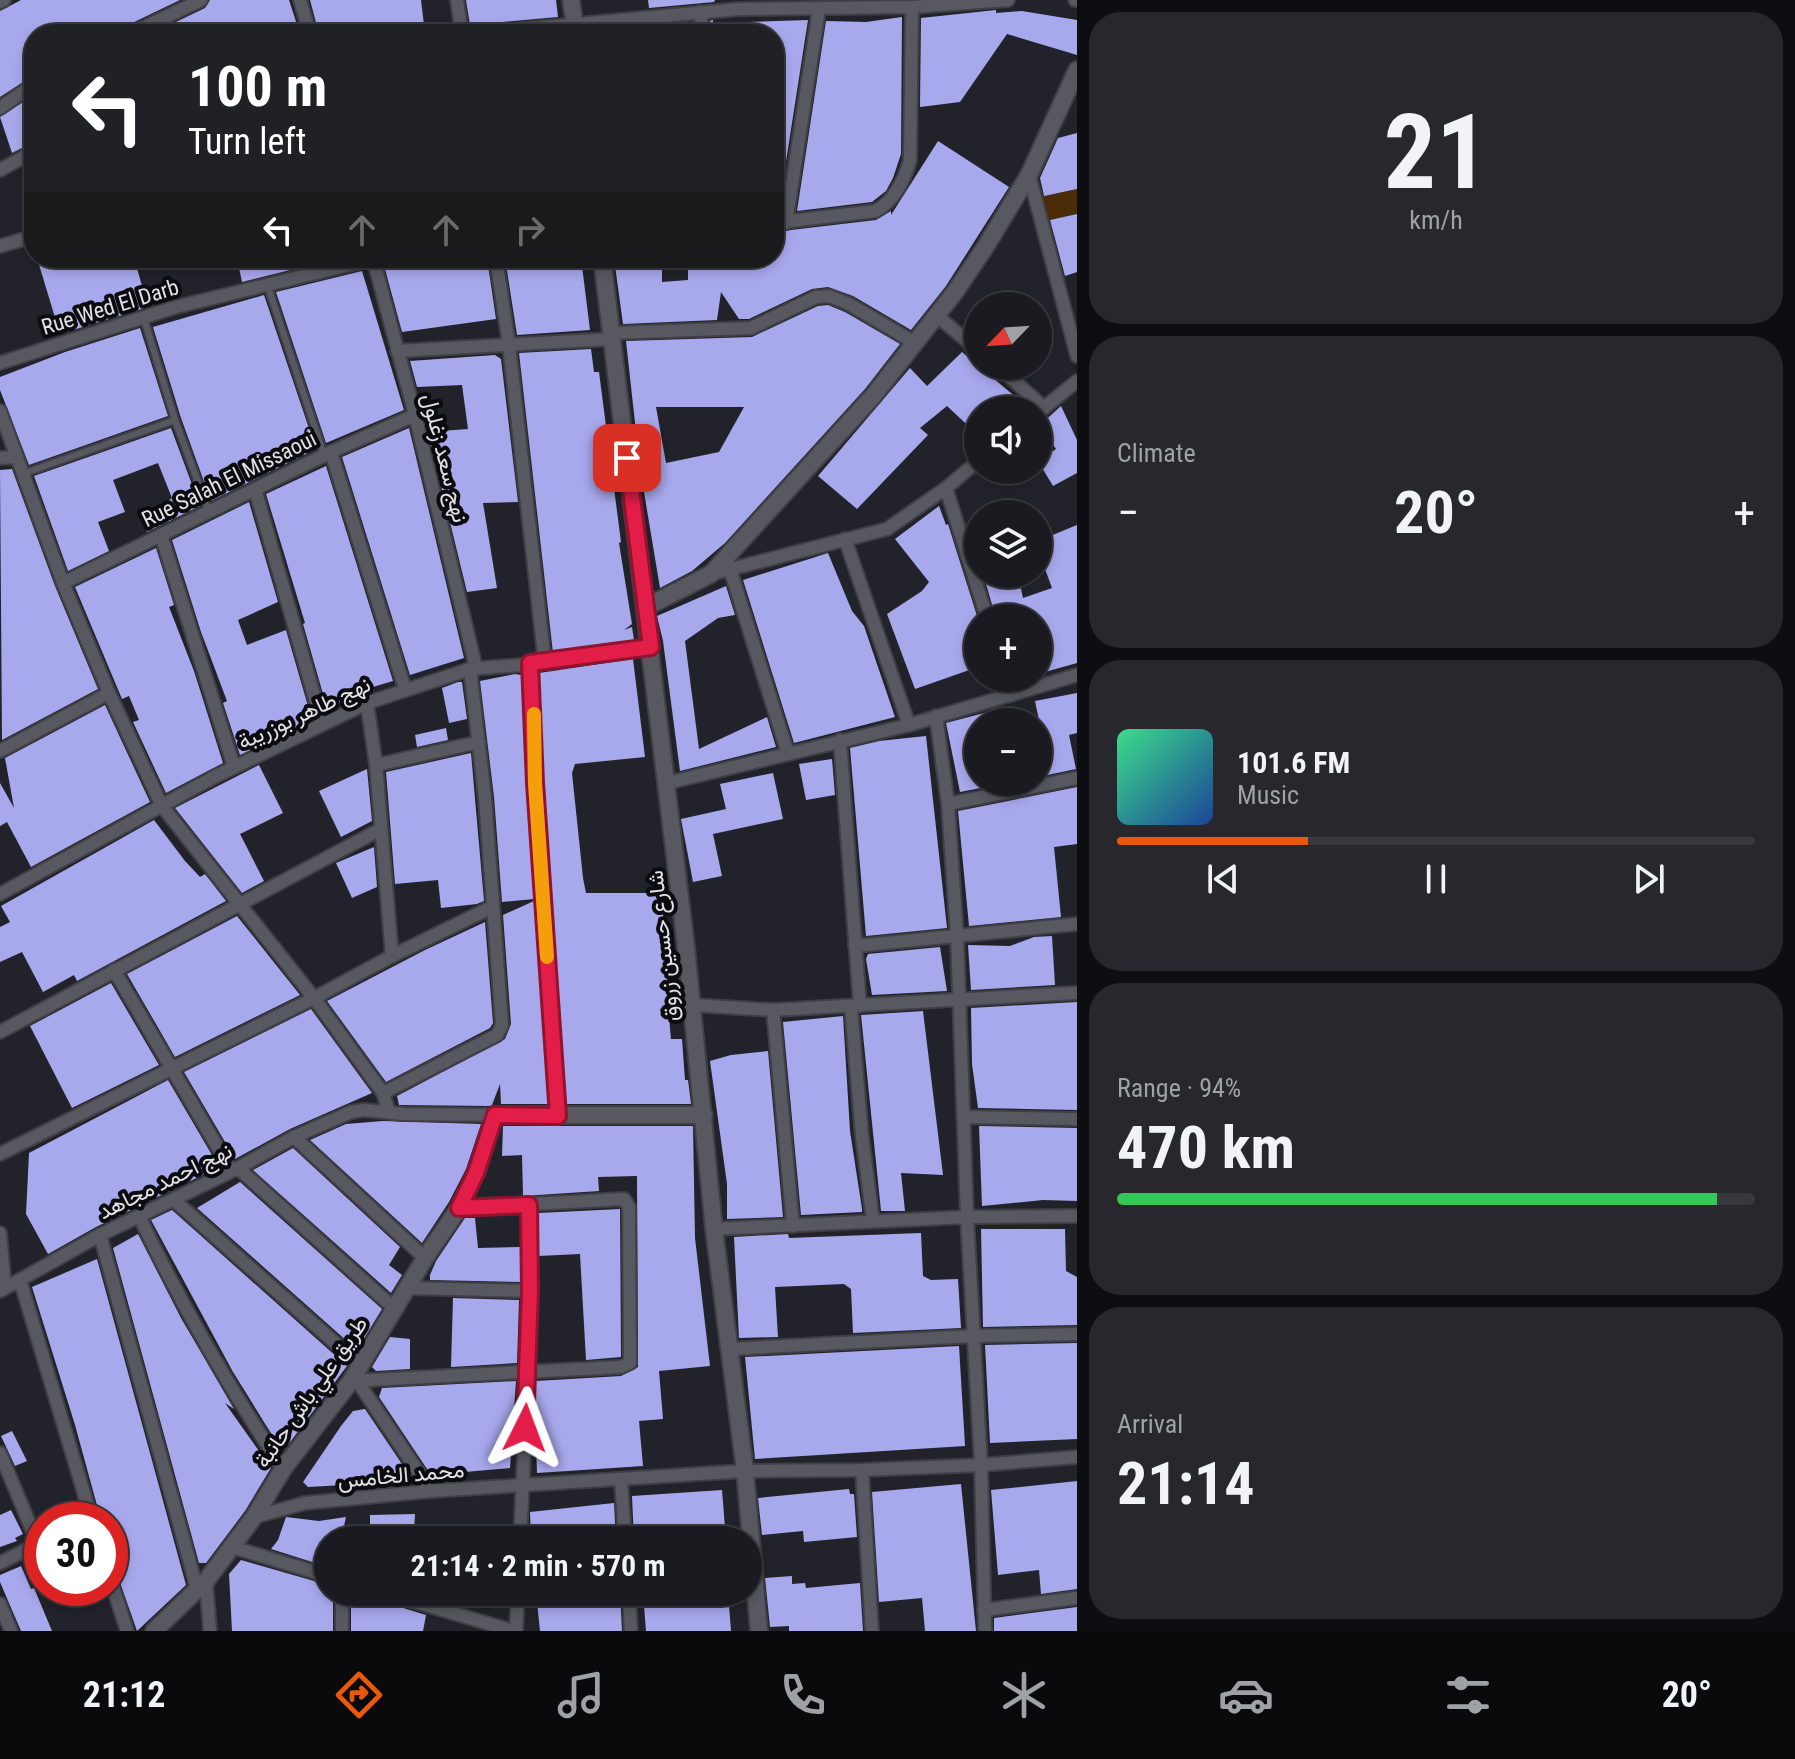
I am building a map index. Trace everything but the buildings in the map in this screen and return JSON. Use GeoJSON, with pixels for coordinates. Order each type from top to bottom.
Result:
{"type":"FeatureCollection","features":[{"type":"Feature","properties":{"kind":"street"},"geometry":{"type":"LineString","coordinates":[[151,24],[201,0]]}},
{"type":"Feature","properties":{"kind":"street"},"geometry":{"type":"LineString","coordinates":[[300,0],[307,24]]}},
{"type":"Feature","properties":{"kind":"street"},"geometry":{"type":"LineString","coordinates":[[457,0],[461,24]]}},
{"type":"Feature","properties":{"kind":"street"},"geometry":{"type":"LineString","coordinates":[[571,0],[574,24]]}},
{"type":"Feature","properties":{"kind":"street"},"geometry":{"type":"LineString","coordinates":[[606,24],[739,9],[912,7],[1008,0]]}},
{"type":"Feature","properties":{"kind":"street"},"geometry":{"type":"LineString","coordinates":[[784,222],[875,211],[886,204],[905,177],[910,160],[912,7]]}},
{"type":"Feature","properties":{"kind":"street"},"geometry":{"type":"LineString","coordinates":[[784,201],[819,9]]}},
{"type":"Feature","properties":{"kind":"street"},"geometry":{"type":"LineString","coordinates":[[700,12],[702,24]]}},
{"type":"Feature","properties":{"kind":"street"},"geometry":{"type":"LineString","coordinates":[[711,574],[873,396],[937,316],[986,246],[1029,175],[1077,70]]}},
{"type":"Feature","properties":{"kind":"street"},"geometry":{"type":"LineString","coordinates":[[0,108],[24,91]]}},
{"type":"Feature","properties":{"kind":"street"},"geometry":{"type":"LineString","coordinates":[[0,170],[24,157]]}},
{"type":"Feature","properties":{"kind":"street"},"geometry":{"type":"LineString","coordinates":[[1029,175],[1077,356]]}},
{"type":"Feature","properties":{"kind":"street"},"geometry":{"type":"LineString","coordinates":[[0,246],[24,239]]}},
{"type":"Feature","properties":{"kind":"street","name":"Rue Wed El Darb"},"geometry":{"type":"LineString","coordinates":[[0,363],[143,316],[335,268]]}},
{"type":"Feature","properties":{"kind":"street","name":"نهج سعد زغلول"},"geometry":{"type":"LineString","coordinates":[[375,268],[415,415],[473,668],[502,1019],[497,1035],[383,1093]]}},
{"type":"Feature","properties":{"kind":"street"},"geometry":{"type":"LineString","coordinates":[[497,268],[545,663]]}},
{"type":"Feature","properties":{"kind":"street","name":"شارع حسين زروق"},"geometry":{"type":"LineString","coordinates":[[603,268],[667,783],[714,1229],[745,1471],[759,1631]]}},
{"type":"Feature","properties":{"kind":"street"},"geometry":{"type":"LineString","coordinates":[[397,351],[751,328],[816,297],[829,296],[849,304],[915,343]]}},
{"type":"Feature","properties":{"kind":"street"},"geometry":{"type":"LineString","coordinates":[[937,316],[964,338]]}},
{"type":"Feature","properties":{"kind":"street"},"geometry":{"type":"LineString","coordinates":[[1012,380],[1027,396]]}},
{"type":"Feature","properties":{"kind":"street"},"geometry":{"type":"LineString","coordinates":[[1052,401],[1077,381]]}},
{"type":"Feature","properties":{"kind":"street"},"geometry":{"type":"LineString","coordinates":[[0,411],[63,583],[109,693],[162,806],[314,998],[383,1093],[389,1112],[704,1115]]}},
{"type":"Feature","properties":{"kind":"street","name":"Rue Salah El Missaoui"},"geometry":{"type":"LineString","coordinates":[[63,583],[415,415]]}},
{"type":"Feature","properties":{"kind":"street"},"geometry":{"type":"LineString","coordinates":[[328,454],[405,689]]}},
{"type":"Feature","properties":{"kind":"street"},"geometry":{"type":"LineString","coordinates":[[0,458],[17,457]]}},
{"type":"Feature","properties":{"kind":"street"},"geometry":{"type":"LineString","coordinates":[[646,607],[711,574],[887,529],[964,473]]}},
{"type":"Feature","properties":{"kind":"street"},"geometry":{"type":"LineString","coordinates":[[946,488],[983,604]]}},
{"type":"Feature","properties":{"kind":"street"},"geometry":{"type":"LineString","coordinates":[[255,489],[322,723]]}},
{"type":"Feature","properties":{"kind":"street"},"geometry":{"type":"LineString","coordinates":[[161,535],[234,767]]}},
{"type":"Feature","properties":{"kind":"street"},"geometry":{"type":"LineString","coordinates":[[845,539],[909,725]]}},
{"type":"Feature","properties":{"kind":"street"},"geometry":{"type":"LineString","coordinates":[[730,569],[788,754]]}},
{"type":"Feature","properties":{"kind":"street","name":"نهج طاهر بوزريبة"},"geometry":{"type":"LineString","coordinates":[[0,894],[234,767],[367,703],[473,668],[545,663],[651,647]]}},
{"type":"Feature","properties":{"kind":"street"},"geometry":{"type":"LineString","coordinates":[[530,663],[535,783],[558,1116]]}},
{"type":"Feature","properties":{"kind":"street"},"geometry":{"type":"LineString","coordinates":[[667,783],[909,725],[1077,675]]}},
{"type":"Feature","properties":{"kind":"street"},"geometry":{"type":"LineString","coordinates":[[0,751],[109,693]]}},
{"type":"Feature","properties":{"kind":"street"},"geometry":{"type":"LineString","coordinates":[[367,703],[376,765],[392,956]]}},
{"type":"Feature","properties":{"kind":"street"},"geometry":{"type":"LineString","coordinates":[[936,716],[948,804],[957,936],[967,1217],[981,1465],[985,1631]]}},
{"type":"Feature","properties":{"kind":"street"},"geometry":{"type":"LineString","coordinates":[[840,740],[855,946],[862,1136],[873,1221]]}},
{"type":"Feature","properties":{"kind":"street"},"geometry":{"type":"LineString","coordinates":[[376,765],[479,742]]}},
{"type":"Feature","properties":{"kind":"street"},"geometry":{"type":"LineString","coordinates":[[948,804],[1077,778]]}},
{"type":"Feature","properties":{"kind":"street"},"geometry":{"type":"LineString","coordinates":[[0,1032],[381,829]]}},
{"type":"Feature","properties":{"kind":"street"},"geometry":{"type":"LineString","coordinates":[[0,1154],[492,907]]}},
{"type":"Feature","properties":{"kind":"street"},"geometry":{"type":"LineString","coordinates":[[855,946],[1077,924]]}},
{"type":"Feature","properties":{"kind":"street"},"geometry":{"type":"LineString","coordinates":[[114,970],[235,1169],[395,1309]]}},
{"type":"Feature","properties":{"kind":"street"},"geometry":{"type":"LineString","coordinates":[[692,1005],[773,1010],[1075,993]]}},
{"type":"Feature","properties":{"kind":"street"},"geometry":{"type":"LineString","coordinates":[[773,1010],[774,1047],[793,1226]]}},
{"type":"Feature","properties":{"kind":"street","name":"نهج احمد مجاهد"},"geometry":{"type":"LineString","coordinates":[[3,1289],[100,1235],[294,1137],[351,1112],[389,1112]]}},
{"type":"Feature","properties":{"kind":"street","name":"طريق علي باش حانبة"},"geometry":{"type":"LineString","coordinates":[[154,1631],[201,1585],[232,1547],[283,1469],[355,1382],[360,1365],[459,1208],[476,1173],[495,1115]]}},
{"type":"Feature","properties":{"kind":"street"},"geometry":{"type":"LineString","coordinates":[[965,1117],[1077,1119]]}},
{"type":"Feature","properties":{"kind":"street"},"geometry":{"type":"LineString","coordinates":[[294,1137],[425,1258]]}},
{"type":"Feature","properties":{"kind":"street"},"geometry":{"type":"LineString","coordinates":[[355,1382],[621,1367],[632,1360],[627,1202],[616,1198],[459,1208]]}},
{"type":"Feature","properties":{"kind":"street"},"geometry":{"type":"LineString","coordinates":[[174,1200],[360,1365]]}},
{"type":"Feature","properties":{"kind":"street"},"geometry":{"type":"LineString","coordinates":[[521,1526],[528,1370],[529,1205]]}},
{"type":"Feature","properties":{"kind":"street"},"geometry":{"type":"LineString","coordinates":[[139,1216],[170,1281],[250,1420],[283,1469]]}},
{"type":"Feature","properties":{"kind":"street"},"geometry":{"type":"LineString","coordinates":[[714,1229],[967,1217],[1077,1216]]}},
{"type":"Feature","properties":{"kind":"street"},"geometry":{"type":"LineString","coordinates":[[0,1233],[3,1289]]}},
{"type":"Feature","properties":{"kind":"street"},"geometry":{"type":"LineString","coordinates":[[100,1235],[201,1585],[210,1631]]}},
{"type":"Feature","properties":{"kind":"street"},"geometry":{"type":"LineString","coordinates":[[20,1280],[87,1502]]}},
{"type":"Feature","properties":{"kind":"street"},"geometry":{"type":"LineString","coordinates":[[409,1288],[530,1291]]}},
{"type":"Feature","properties":{"kind":"street"},"geometry":{"type":"LineString","coordinates":[[730,1349],[973,1336],[1077,1334]]}},
{"type":"Feature","properties":{"kind":"street"},"geometry":{"type":"LineString","coordinates":[[355,1382],[431,1491]]}},
{"type":"Feature","properties":{"kind":"street"},"geometry":{"type":"LineString","coordinates":[[0,1453],[36,1539],[36,1545],[31,1549],[0,1563]]}},
{"type":"Feature","properties":{"kind":"street","name":"محمد الخامس"},"geometry":{"type":"LineString","coordinates":[[254,1517],[305,1503],[431,1491],[745,1471],[981,1465],[1077,1457]]}},
{"type":"Feature","properties":{"kind":"street"},"geometry":{"type":"LineString","coordinates":[[862,1470],[872,1631]]}},
{"type":"Feature","properties":{"kind":"street"},"geometry":{"type":"LineString","coordinates":[[621,1479],[624,1526]]}},
{"type":"Feature","properties":{"kind":"street"},"geometry":{"type":"LineString","coordinates":[[232,1547],[314,1572]]}},
{"type":"Feature","properties":{"kind":"street"},"geometry":{"type":"LineString","coordinates":[[984,1610],[1077,1598]]}},
{"type":"Feature","properties":{"kind":"street"},"geometry":{"type":"LineString","coordinates":[[0,1604],[11,1631]]}},
{"type":"Feature","properties":{"kind":"street"},"geometry":{"type":"LineString","coordinates":[[119,1606],[127,1631]]}},
{"type":"Feature","properties":{"kind":"street"},"geometry":{"type":"LineString","coordinates":[[342,1606],[342,1631]]}},
{"type":"Feature","properties":{"kind":"street"},"geometry":{"type":"LineString","coordinates":[[429,1606],[514,1631],[517,1606]]}},
{"type":"Feature","properties":{"kind":"street"},"geometry":{"type":"LineString","coordinates":[[630,1606],[631,1631]]}},
{"type":"Feature","properties":{"kind":"lane"},"geometry":{"type":"LineString","coordinates":[[267,284],[328,454]]}},
{"type":"Feature","properties":{"kind":"lane"},"geometry":{"type":"LineString","coordinates":[[143,316],[175,420],[209,512]]}},
{"type":"Feature","properties":{"kind":"lane"},"geometry":{"type":"LineString","coordinates":[[22,474],[175,420]]}},
{"type":"Feature","properties":{"kind":"shaded area"},"geometry":{"type":"Polygon","coordinates":[[[1077,189],[1077,214],[1047,220],[1042,196],[1077,189]]]}},
{"type":"Feature","properties":{"kind":"slow traffic"},"geometry":{"type":"LineString","coordinates":[[534,714],[535,783],[547,957]]}},
{"type":"Feature","properties":{"kind":"route"},"geometry":{"type":"LineString","coordinates":[[525,1428],[530,1291],[529,1205],[459,1208],[476,1173],[495,1115],[558,1116],[535,783],[530,663],[651,647],[627,458]]}}]}
